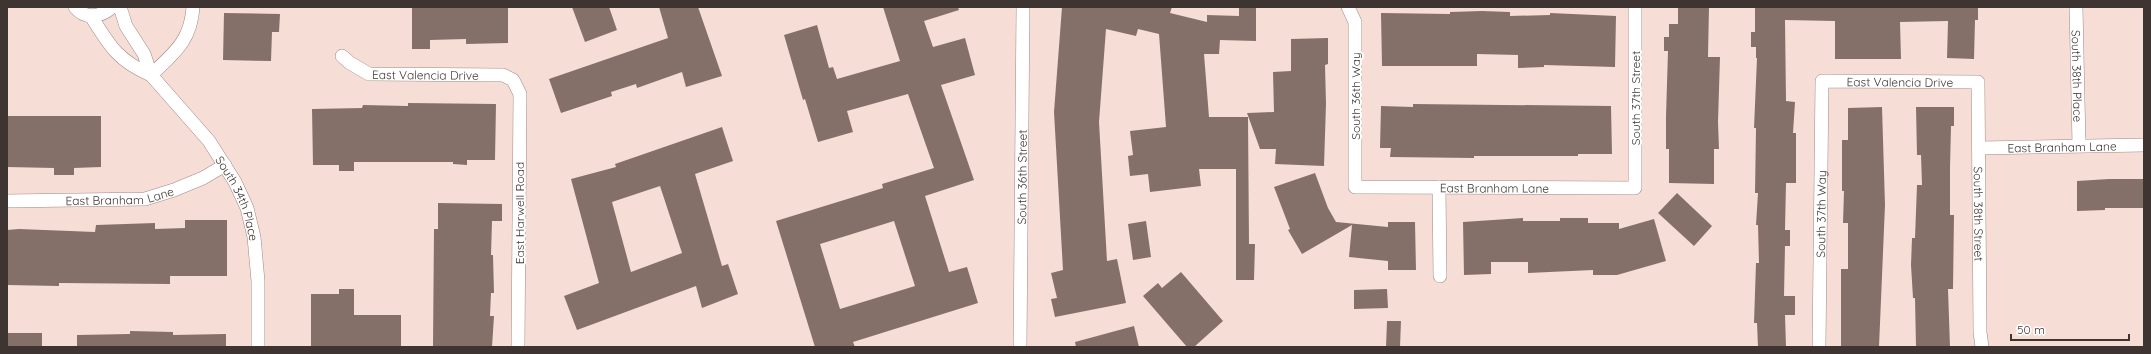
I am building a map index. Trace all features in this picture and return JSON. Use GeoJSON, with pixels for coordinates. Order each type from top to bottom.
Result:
{"type":"FeatureCollection","features":[{"type":"Feature","properties":{"kind":"street","name":"South 34th Place"},"geometry":{"type":"LineString","coordinates":[[75,7],[83,14],[91,16],[116,53],[133,68],[151,75]]}},
{"type":"Feature","properties":{"kind":"street"},"geometry":{"type":"LineString","coordinates":[[91,16],[106,12],[112,7]]}},
{"type":"Feature","properties":{"kind":"street","name":"South 34th Place"},"geometry":{"type":"LineString","coordinates":[[120,7],[126,26],[144,54],[151,75],[208,141],[225,165],[248,208],[254,237],[258,281],[258,347]]}},
{"type":"Feature","properties":{"kind":"street"},"geometry":{"type":"LineString","coordinates":[[151,75],[177,49],[190,31],[193,7]]}},
{"type":"Feature","properties":{"kind":"street","name":"South 36th Street"},"geometry":{"type":"LineString","coordinates":[[1020,347],[1023,7]]}},
{"type":"Feature","properties":{"kind":"street","name":"South 36th Way"},"geometry":{"type":"LineString","coordinates":[[1348,7],[1355,22],[1355,187]]}},
{"type":"Feature","properties":{"kind":"street","name":"South 37th Street"},"geometry":{"type":"LineString","coordinates":[[1635,7],[1635,188]]}},
{"type":"Feature","properties":{"kind":"street","name":"South 38th Place"},"geometry":{"type":"LineString","coordinates":[[2076,7],[2079,145]]}},
{"type":"Feature","properties":{"kind":"street","name":"East Valencia Drive"},"geometry":{"type":"LineString","coordinates":[[342,56],[350,63],[369,74],[503,75],[513,80]]}},
{"type":"Feature","properties":{"kind":"street","name":"East Harwell Road"},"geometry":{"type":"LineString","coordinates":[[513,80],[520,94],[518,347]]}},
{"type":"Feature","properties":{"kind":"street","name":"East Valencia Drive"},"geometry":{"type":"LineString","coordinates":[[1822,81],[1978,82]]}},
{"type":"Feature","properties":{"kind":"street","name":"South 37th Way"},"geometry":{"type":"LineString","coordinates":[[1819,347],[1822,81]]}},
{"type":"Feature","properties":{"kind":"street","name":"South 38th Street"},"geometry":{"type":"LineString","coordinates":[[1978,82],[1980,148],[1980,332],[1982,347]]}},
{"type":"Feature","properties":{"kind":"street","name":"East Branham Lane"},"geometry":{"type":"LineString","coordinates":[[1980,148],[2079,145],[2144,146]]}},
{"type":"Feature","properties":{"kind":"street","name":"East Branham Lane"},"geometry":{"type":"LineString","coordinates":[[7,201],[144,200],[182,187],[225,165]]}},
{"type":"Feature","properties":{"kind":"street","name":"East Branham Lane"},"geometry":{"type":"LineString","coordinates":[[1355,187],[1635,188]]}},
{"type":"Feature","properties":{"kind":"street"},"geometry":{"type":"LineString","coordinates":[[1439,187],[1440,276]]}},
{"type":"Feature","properties":{"kind":"building"},"geometry":{"type":"Polygon","coordinates":[[[412,7],[508,7],[508,43],[466,44],[466,39],[430,40],[430,49],[412,49],[412,7]]]}},
{"type":"Feature","properties":{"kind":"building"},"geometry":{"type":"Polygon","coordinates":[[[572,7],[609,7],[617,30],[585,42],[572,7]]]}},
{"type":"Feature","properties":{"kind":"building"},"geometry":{"type":"Polygon","coordinates":[[[659,7],[698,7],[722,76],[686,87],[682,72],[637,88],[636,84],[611,92],[612,96],[561,113],[549,79],[668,38],[659,7]]]}},
{"type":"Feature","properties":{"kind":"building"},"geometry":{"type":"Polygon","coordinates":[[[883,7],[958,7],[959,10],[924,21],[933,47],[965,38],[975,75],[941,85],[974,180],[925,196],[949,272],[967,267],[978,303],[853,342],[855,347],[815,347],[776,221],[883,188],[882,184],[934,168],[908,94],[847,111],[853,132],[818,142],[805,99],[803,100],[784,35],[817,25],[829,68],[833,67],[837,79],[900,61],[883,7]],[[894,221],[820,244],[840,309],[915,286],[894,221]]]}},
{"type":"Feature","properties":{"kind":"building"},"geometry":{"type":"Polygon","coordinates":[[[1062,7],[1172,7],[1170,13],[1207,22],[1207,15],[1239,16],[1239,7],[1256,7],[1256,41],[1220,40],[1219,54],[1204,54],[1209,117],[1248,117],[1249,244],[1255,244],[1254,280],[1236,280],[1236,169],[1199,169],[1201,186],[1150,192],[1148,174],[1130,176],[1128,156],[1133,155],[1130,131],[1166,127],[1159,34],[1138,29],[1136,36],[1106,29],[1099,122],[1107,261],[1117,259],[1126,303],[1055,317],[1051,299],[1057,298],[1051,273],[1063,270],[1054,112],[1062,7]]]}},
{"type":"Feature","properties":{"kind":"building"},"geometry":{"type":"Polygon","coordinates":[[[1678,7],[1709,7],[1708,57],[1720,57],[1718,122],[1719,149],[1714,149],[1714,184],[1669,183],[1669,149],[1666,149],[1668,51],[1664,51],[1664,37],[1669,37],[1669,24],[1678,24],[1678,7]]]}},
{"type":"Feature","properties":{"kind":"building"},"geometry":{"type":"Polygon","coordinates":[[[1755,7],[1978,7],[1978,20],[1975,20],[1974,59],[1947,58],[1948,21],[1900,22],[1901,59],[1835,59],[1835,21],[1785,20],[1786,101],[1795,102],[1793,133],[1796,133],[1796,183],[1786,183],[1785,230],[1790,230],[1790,246],[1785,246],[1784,296],[1795,296],[1795,315],[1785,315],[1786,347],[1758,347],[1757,323],[1754,323],[1756,263],[1759,263],[1758,225],[1756,225],[1758,193],[1755,193],[1756,128],[1754,128],[1757,58],[1756,47],[1751,47],[1751,32],[1755,32],[1755,7]]]}},
{"type":"Feature","properties":{"kind":"building"},"geometry":{"type":"Polygon","coordinates":[[[1450,12],[1510,12],[1510,16],[1550,15],[1550,13],[1616,16],[1615,67],[1544,65],[1544,67],[1518,68],[1518,55],[1477,54],[1477,66],[1382,66],[1381,13],[1450,14],[1450,12]]]}},
{"type":"Feature","properties":{"kind":"building"},"geometry":{"type":"Polygon","coordinates":[[[224,13],[280,14],[279,32],[272,32],[271,61],[223,60],[224,13]]]}},
{"type":"Feature","properties":{"kind":"building"},"geometry":{"type":"Polygon","coordinates":[[[1328,38],[1328,64],[1325,65],[1326,104],[1324,166],[1275,164],[1276,149],[1260,149],[1247,113],[1274,112],[1273,72],[1291,71],[1291,39],[1328,38]]]}},
{"type":"Feature","properties":{"kind":"building"},"geometry":{"type":"Polygon","coordinates":[[[408,103],[496,104],[495,160],[467,160],[467,165],[453,164],[453,162],[354,162],[354,171],[339,171],[339,165],[313,165],[312,109],[362,108],[363,105],[408,106],[408,103]]]}},
{"type":"Feature","properties":{"kind":"building"},"geometry":{"type":"Polygon","coordinates":[[[1413,104],[1611,106],[1612,154],[1578,154],[1578,156],[1474,156],[1474,158],[1390,157],[1391,148],[1380,148],[1381,106],[1413,107],[1413,104]]]}},
{"type":"Feature","properties":{"kind":"building"},"geometry":{"type":"Polygon","coordinates":[[[1882,107],[1885,205],[1879,347],[1841,347],[1841,269],[1848,269],[1848,223],[1843,223],[1844,191],[1842,191],[1842,140],[1848,140],[1848,108],[1882,107]]]}},
{"type":"Feature","properties":{"kind":"building"},"geometry":{"type":"Polygon","coordinates":[[[1916,107],[1954,107],[1954,126],[1951,126],[1950,168],[1950,215],[1954,215],[1953,289],[1948,289],[1950,347],[1916,347],[1915,298],[1913,298],[1911,265],[1912,238],[1915,238],[1917,185],[1922,185],[1921,155],[1917,155],[1916,107]]]}},
{"type":"Feature","properties":{"kind":"building"},"geometry":{"type":"Polygon","coordinates":[[[7,116],[101,116],[101,167],[74,168],[74,175],[54,175],[54,168],[7,167],[7,116]]]}},
{"type":"Feature","properties":{"kind":"building"},"geometry":{"type":"Polygon","coordinates":[[[722,127],[733,161],[695,174],[722,266],[728,264],[738,294],[702,308],[696,286],[577,330],[564,296],[599,283],[571,179],[616,167],[615,164],[722,127]],[[660,186],[612,202],[631,272],[682,253],[660,186]]]}},
{"type":"Feature","properties":{"kind":"building"},"geometry":{"type":"Polygon","coordinates":[[[1315,173],[1328,208],[1336,222],[1388,227],[1388,222],[1415,222],[1416,270],[1388,270],[1388,261],[1349,257],[1352,225],[1302,254],[1288,230],[1290,229],[1274,187],[1315,173]]]}},
{"type":"Feature","properties":{"kind":"building"},"geometry":{"type":"Polygon","coordinates":[[[2144,179],[2144,208],[2105,208],[2105,210],[2077,211],[2077,181],[2144,179]]]}},
{"type":"Feature","properties":{"kind":"building"},"geometry":{"type":"Polygon","coordinates":[[[1677,193],[1712,226],[1694,246],[1658,213],[1677,193]]]}},
{"type":"Feature","properties":{"kind":"building"},"geometry":{"type":"Polygon","coordinates":[[[438,203],[502,204],[502,221],[492,221],[491,255],[493,255],[494,293],[491,293],[490,316],[494,316],[492,347],[433,347],[434,229],[438,229],[438,203]]]}},
{"type":"Feature","properties":{"kind":"building"},"geometry":{"type":"Polygon","coordinates":[[[1523,218],[1523,221],[1560,221],[1560,218],[1588,218],[1588,223],[1619,223],[1619,229],[1654,219],[1666,261],[1617,275],[1593,275],[1593,270],[1528,273],[1528,262],[1491,262],[1491,274],[1464,275],[1463,222],[1523,218]]]}},
{"type":"Feature","properties":{"kind":"building"},"geometry":{"type":"Polygon","coordinates":[[[185,220],[227,220],[227,276],[170,276],[170,284],[59,283],[59,286],[7,285],[7,230],[19,229],[95,232],[96,225],[155,223],[155,229],[185,228],[185,220]]]}},
{"type":"Feature","properties":{"kind":"building"},"geometry":{"type":"Polygon","coordinates":[[[1146,221],[1151,257],[1133,260],[1128,224],[1146,221]]]}},
{"type":"Feature","properties":{"kind":"building"},"geometry":{"type":"Polygon","coordinates":[[[1181,272],[1223,321],[1194,347],[1187,347],[1143,296],[1158,283],[1162,288],[1181,272]]]}},
{"type":"Feature","properties":{"kind":"building"},"geometry":{"type":"Polygon","coordinates":[[[339,289],[354,289],[354,315],[401,315],[401,347],[311,347],[311,294],[339,294],[339,289]]]}},
{"type":"Feature","properties":{"kind":"building"},"geometry":{"type":"Polygon","coordinates":[[[1387,289],[1388,308],[1354,309],[1354,290],[1387,289]]]}},
{"type":"Feature","properties":{"kind":"building"},"geometry":{"type":"Polygon","coordinates":[[[1387,321],[1401,321],[1400,347],[1386,347],[1387,321]]]}},
{"type":"Feature","properties":{"kind":"building"},"geometry":{"type":"Polygon","coordinates":[[[1134,326],[1139,347],[1076,347],[1075,342],[1134,326]]]}},
{"type":"Feature","properties":{"kind":"building"},"geometry":{"type":"Polygon","coordinates":[[[130,331],[173,332],[173,335],[226,334],[226,347],[77,347],[77,335],[130,334],[130,331]]]}},
{"type":"Feature","properties":{"kind":"building"},"geometry":{"type":"Polygon","coordinates":[[[7,333],[42,333],[42,347],[7,347],[7,333]]]}}]}
